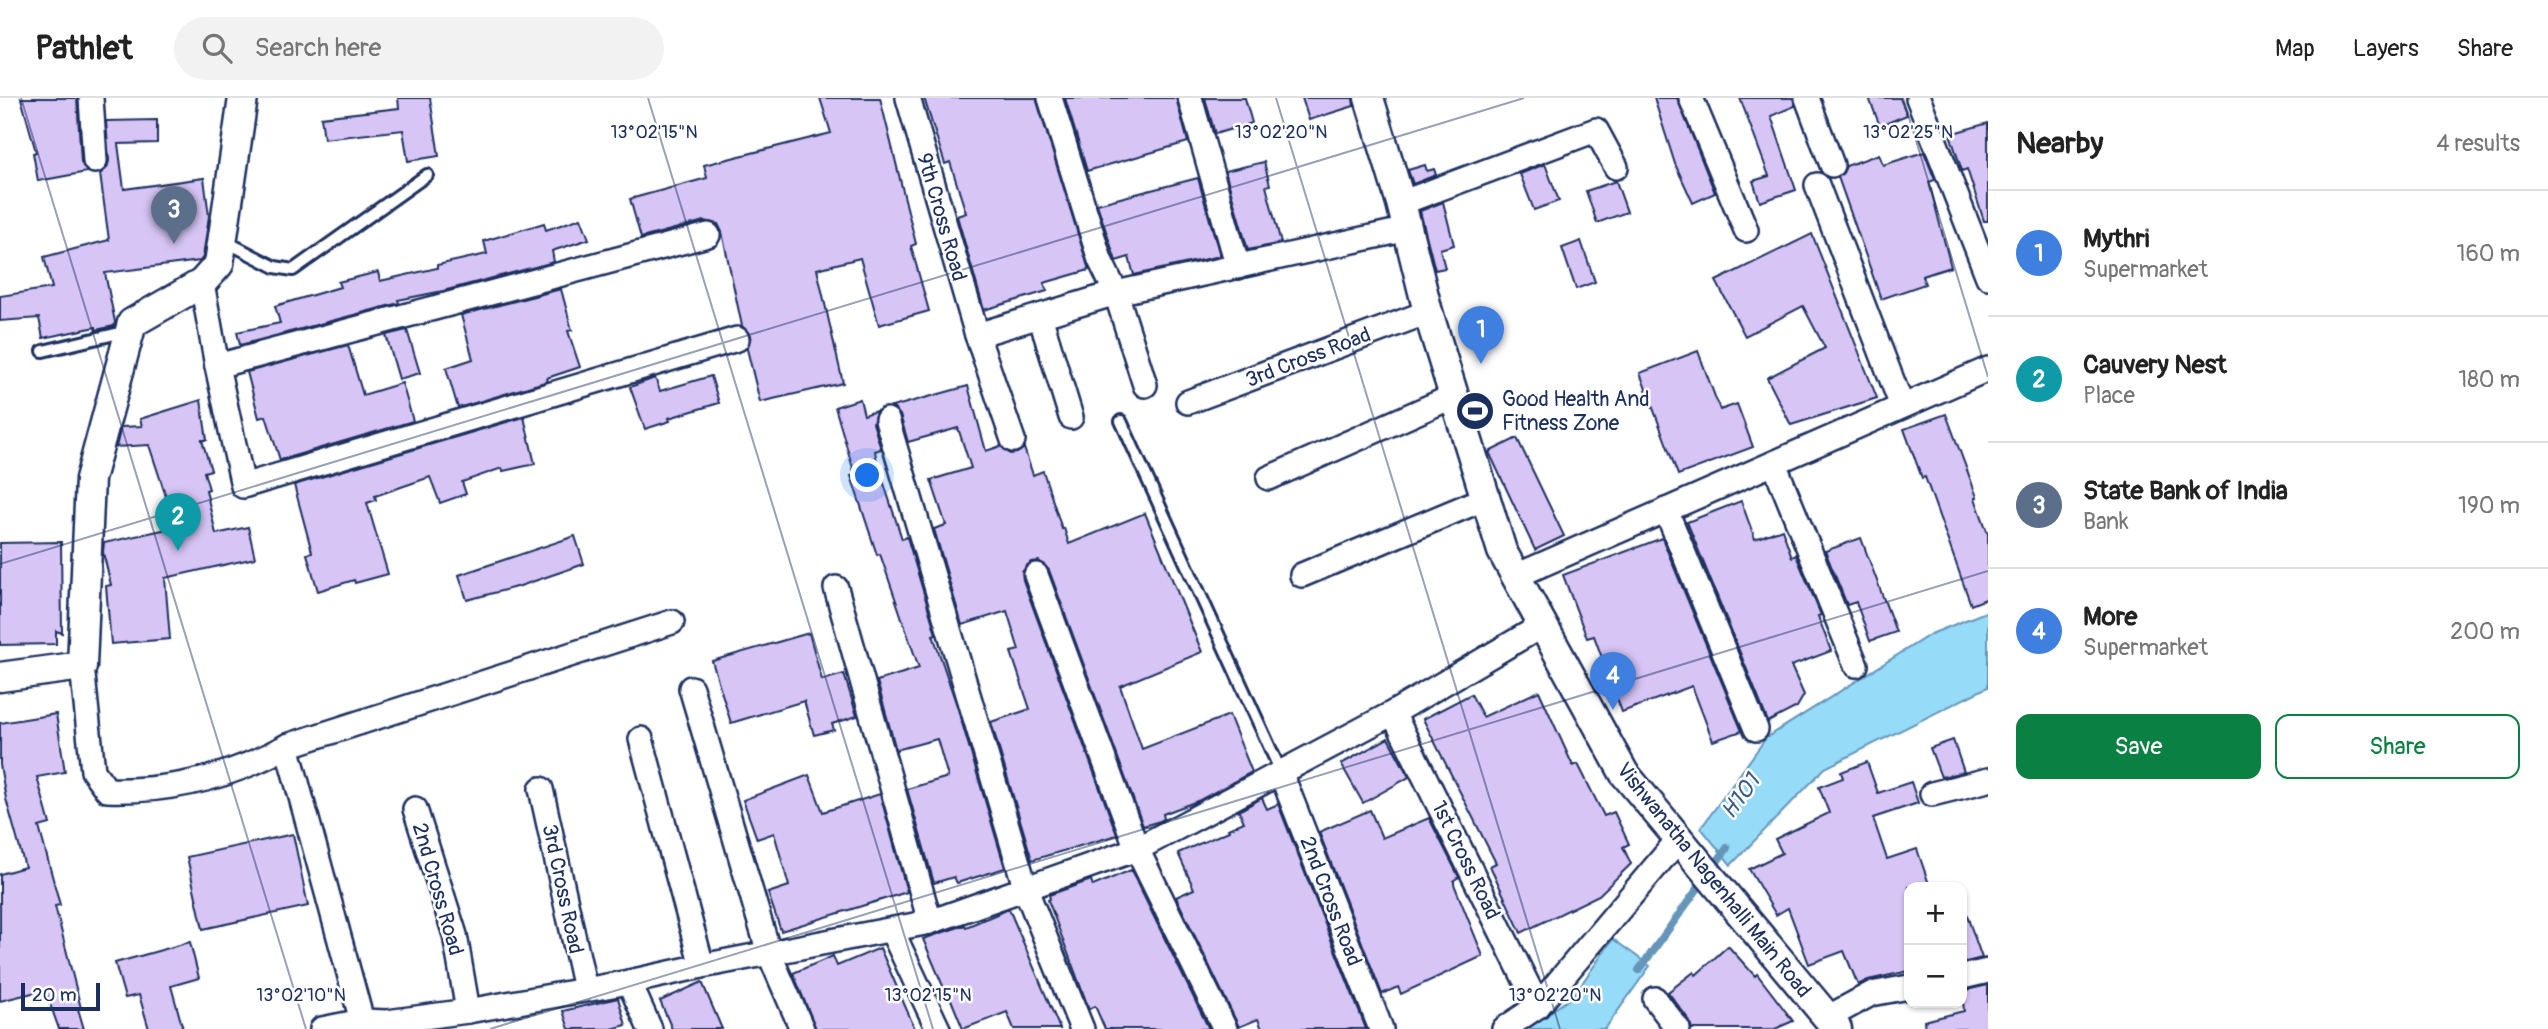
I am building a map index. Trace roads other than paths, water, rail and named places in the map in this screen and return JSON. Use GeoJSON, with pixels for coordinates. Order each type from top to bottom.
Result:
{"type":"FeatureCollection","features":[{"type":"Feature","properties":{"kind":"street"},"geometry":{"type":"LineString","coordinates":[[91,98],[95,161]]}},
{"type":"Feature","properties":{"kind":"street"},"geometry":{"type":"LineString","coordinates":[[243,98],[219,264],[202,283],[132,323],[90,479],[82,666],[93,771],[107,790],[144,791],[217,777],[255,764],[287,746],[672,622]]}},
{"type":"Feature","properties":{"kind":"street","name":"9th Cross Road"},"geometry":{"type":"LineString","coordinates":[[908,98],[977,335],[1013,440]]}},
{"type":"Feature","properties":{"kind":"street"},"geometry":{"type":"LineString","coordinates":[[1050,98],[1100,260],[1116,293],[1145,385]]}},
{"type":"Feature","properties":{"kind":"street"},"geometry":{"type":"LineString","coordinates":[[1190,98],[1238,267]]}},
{"type":"Feature","properties":{"kind":"street","name":"Vishwanatha Nagenhalli Main Road"},"geometry":{"type":"LineString","coordinates":[[1369,98],[1404,216],[1428,312],[1502,551],[1624,773],[1832,1024]]}},
{"type":"Feature","properties":{"kind":"street"},"geometry":{"type":"LineString","coordinates":[[1691,98],[1746,230]]}},
{"type":"Feature","properties":{"kind":"street"},"geometry":{"type":"LineString","coordinates":[[1807,98],[1832,165]]}},
{"type":"Feature","properties":{"kind":"street"},"geometry":{"type":"LineString","coordinates":[[1918,98],[1988,277]]}},
{"type":"Feature","properties":{"kind":"street"},"geometry":{"type":"LineString","coordinates":[[977,335],[1116,293],[1238,267],[1404,216],[1596,130],[1616,167]]}},
{"type":"Feature","properties":{"kind":"street"},"geometry":{"type":"LineString","coordinates":[[1816,185],[1902,406]]}},
{"type":"Feature","properties":{"kind":"street"},"geometry":{"type":"LineString","coordinates":[[217,366],[708,235]]}},
{"type":"Feature","properties":{"kind":"street"},"geometry":{"type":"LineString","coordinates":[[202,283],[243,486],[737,339]]}},
{"type":"Feature","properties":{"kind":"street","name":"3rd Cross Road"},"geometry":{"type":"LineString","coordinates":[[1188,402],[1428,312]]}},
{"type":"Feature","properties":{"kind":"street"},"geometry":{"type":"LineString","coordinates":[[1040,316],[1071,417]]}},
{"type":"Feature","properties":{"kind":"street"},"geometry":{"type":"LineString","coordinates":[[1516,576],[1988,369]]}},
{"type":"Feature","properties":{"kind":"street"},"geometry":{"type":"LineString","coordinates":[[1269,478],[1454,396]]}},
{"type":"Feature","properties":{"kind":"street"},"geometry":{"type":"LineString","coordinates":[[887,420],[1026,890],[1082,1029]]}},
{"type":"Feature","properties":{"kind":"street"},"geometry":{"type":"LineString","coordinates":[[1774,463],[1856,665]]}},
{"type":"Feature","properties":{"kind":"street"},"geometry":{"type":"LineString","coordinates":[[1302,575],[1486,498]]}},
{"type":"Feature","properties":{"kind":"street"},"geometry":{"type":"LineString","coordinates":[[1666,510],[1756,729]]}},
{"type":"Feature","properties":{"kind":"street"},"geometry":{"type":"LineString","coordinates":[[1036,575],[1137,849],[1225,1029]]}},
{"type":"Feature","properties":{"kind":"street"},"geometry":{"type":"LineString","coordinates":[[836,588],[930,922]]}},
{"type":"Feature","properties":{"kind":"street"},"geometry":{"type":"LineString","coordinates":[[322,1029],[362,1021],[388,1025],[468,1011],[930,922],[1137,849],[1393,713],[1543,625]]}},
{"type":"Feature","properties":{"kind":"street"},"geometry":{"type":"LineString","coordinates":[[0,677],[82,666]]}},
{"type":"Feature","properties":{"kind":"street"},"geometry":{"type":"LineString","coordinates":[[691,688],[769,953],[802,1029]]}},
{"type":"Feature","properties":{"kind":"street","name":"1st Cross Road"},"geometry":{"type":"LineString","coordinates":[[1393,713],[1538,1006]]}},
{"type":"Feature","properties":{"kind":"street"},"geometry":{"type":"LineString","coordinates":[[641,740],[702,965]]}},
{"type":"Feature","properties":{"kind":"street"},"geometry":{"type":"LineString","coordinates":[[287,746],[362,1021]]}},
{"type":"Feature","properties":{"kind":"street","name":"2nd Cross Road"},"geometry":{"type":"LineString","coordinates":[[1281,773],[1381,1029]]}},
{"type":"Feature","properties":{"kind":"street"},"geometry":{"type":"LineString","coordinates":[[1932,794],[1988,780]]}},
{"type":"Feature","properties":{"kind":"street","name":"3rd Cross Road"},"geometry":{"type":"LineString","coordinates":[[541,789],[585,989]]}},
{"type":"Feature","properties":{"kind":"street","name":"2nd Cross Road"},"geometry":{"type":"LineString","coordinates":[[415,809],[455,935],[468,1011]]}},
{"type":"Feature","properties":{"kind":"street"},"geometry":{"type":"LineString","coordinates":[[1504,1029],[1538,1006],[1678,840]]}},
{"type":"Feature","properties":{"kind":"street"},"geometry":{"type":"LineString","coordinates":[[892,931],[938,1029]]}},
{"type":"Feature","properties":{"kind":"street"},"geometry":{"type":"LineString","coordinates":[[1967,975],[1988,971]]}},
{"type":"Feature","properties":{"kind":"street"},"geometry":{"type":"LineString","coordinates":[[629,982],[650,1029]]}},
{"type":"Feature","properties":{"kind":"street"},"geometry":{"type":"LineString","coordinates":[[1832,1024],[1871,994],[1904,988]]}},
{"type":"Feature","properties":{"kind":"street"},"geometry":{"type":"LineString","coordinates":[[1655,999],[1678,1029]]}},
{"type":"Feature","properties":{"kind":"lane"},"geometry":{"type":"LineString","coordinates":[[222,239],[275,267],[293,270],[427,175]]}},
{"type":"Feature","properties":{"kind":"lane"},"geometry":{"type":"LineString","coordinates":[[43,351],[130,330]]}},
{"type":"Feature","properties":{"kind":"lane"},"geometry":{"type":"LineString","coordinates":[[1121,421],[1281,773]]}},
{"type":"Feature","properties":{"kind":"water"},"geometry":{"type":"Polygon","coordinates":[[[1988,611],[1988,687],[1825,768],[1731,865],[1701,828],[1766,738],[1931,634],[1988,611]]]}},
{"type":"Feature","properties":{"kind":"water"},"geometry":{"type":"Polygon","coordinates":[[[1613,939],[1650,966],[1605,1029],[1526,1029],[1573,996],[1613,939]]]}},
{"type":"Feature","properties":{"kind":"waterway","name":"H101"},"geometry":{"type":"LineString","coordinates":[[1639,970],[1727,848]]}},
{"type":"Feature","properties":{"kind":"place","name":"State Bank of India"},"geometry":{"type":"Point","coordinates":[174,244]}},
{"type":"Feature","properties":{"kind":"place","name":"Mythri"},"geometry":{"type":"Point","coordinates":[1481,364]}},
{"type":"Feature","properties":{"kind":"place","name":"Good Health And Fitness Zone"},"geometry":{"type":"Point","coordinates":[1475,411]}},
{"type":"Feature","properties":{"kind":"place","name":"Cauvery Nest"},"geometry":{"type":"Point","coordinates":[178,551]}},
{"type":"Feature","properties":{"kind":"place","name":"More"},"geometry":{"type":"Point","coordinates":[1613,710]}}]}
